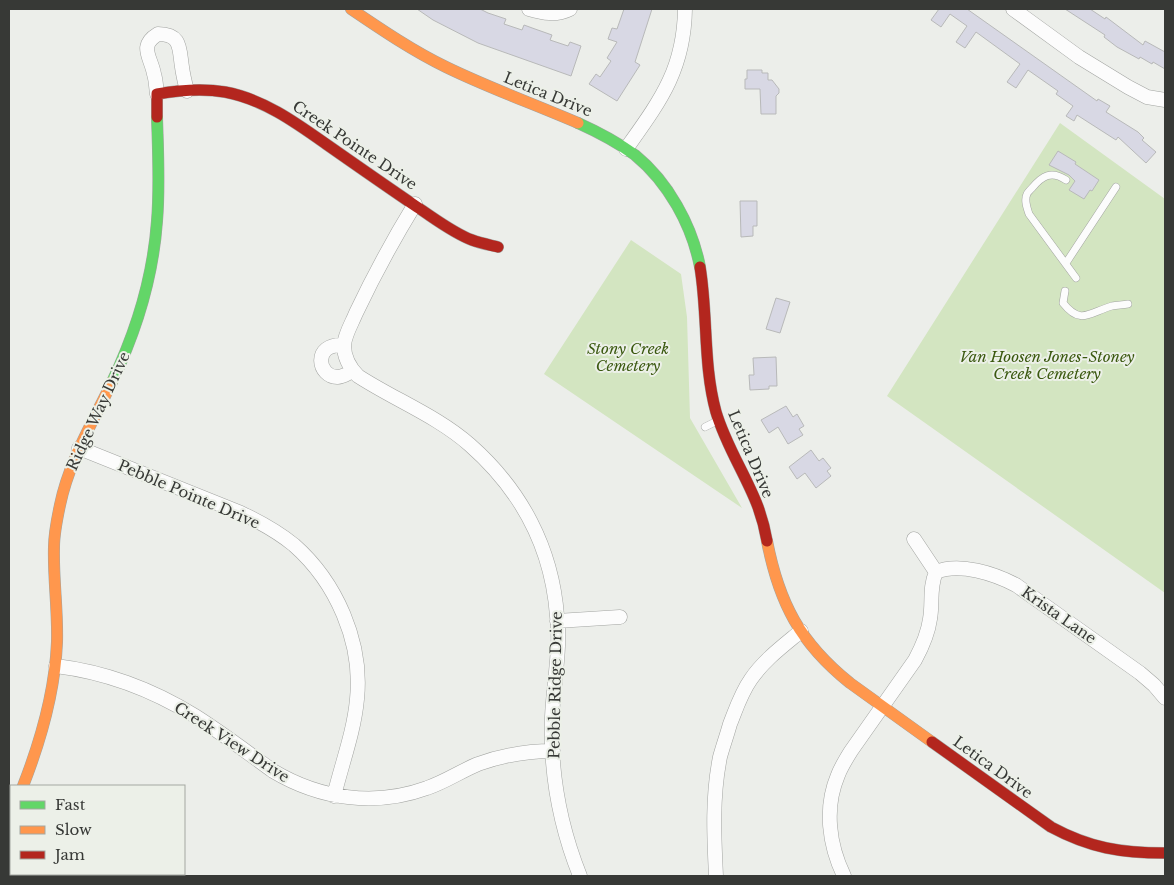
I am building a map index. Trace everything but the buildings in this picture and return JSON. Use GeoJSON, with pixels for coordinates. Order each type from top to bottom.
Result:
{"type":"FeatureCollection","features":[{"type":"Feature","properties":{"kind":"street","name":"Letica Drive"},"geometry":{"type":"LineString","coordinates":[[351,9],[410,48],[442,65],[597,131],[626,149],[649,168],[667,189],[682,215],[693,240],[701,275],[708,364],[719,420],[757,505],[775,575],[785,601],[801,631],[833,669],[850,684],[1063,834],[1092,846],[1108,850],[1134,853],[1165,853]]}},
{"type":"Feature","properties":{"kind":"street"},"geometry":{"type":"LineString","coordinates":[[529,9],[540,12],[559,13],[570,9]]}},
{"type":"Feature","properties":{"kind":"street"},"geometry":{"type":"LineString","coordinates":[[626,149],[668,85],[677,63],[682,42],[685,9]]}},
{"type":"Feature","properties":{"kind":"street"},"geometry":{"type":"LineString","coordinates":[[1013,9],[1079,57],[1147,97],[1164,101]]}},
{"type":"Feature","properties":{"kind":"street","name":"Ridge Way Drive"},"geometry":{"type":"LineString","coordinates":[[23,785],[41,737],[56,666],[57,616],[54,543],[61,501],[79,448],[112,383],[126,350],[143,303],[149,277],[155,241],[158,203],[157,94],[154,73],[147,56],[147,47],[149,41],[158,34],[171,36],[180,45],[187,91]]}},
{"type":"Feature","properties":{"kind":"street"},"geometry":{"type":"LineString","coordinates":[[157,94],[187,91]]}},
{"type":"Feature","properties":{"kind":"street","name":"Creek Pointe Drive"},"geometry":{"type":"LineString","coordinates":[[187,91],[235,94],[265,105],[300,126],[458,233],[472,240],[498,247]]}},
{"type":"Feature","properties":{"kind":"street"},"geometry":{"type":"LineString","coordinates":[[344,345],[329,347],[325,350],[322,357],[323,367],[326,373],[331,376],[338,377],[353,371],[346,358],[345,339],[377,270],[415,204]]}},
{"type":"Feature","properties":{"kind":"street","name":"Pebble Ridge Drive"},"geometry":{"type":"LineString","coordinates":[[353,371],[364,380],[459,436],[488,462],[507,483],[526,512],[544,551],[553,586],[557,621],[558,646],[552,718],[556,789],[564,829],[580,876]]}},
{"type":"Feature","properties":{"kind":"street","name":"Pebble Pointe Drive"},"geometry":{"type":"LineString","coordinates":[[79,448],[256,520],[293,545],[321,575],[334,595],[346,623],[356,656],[358,679],[358,697],[352,731],[334,796]]}},
{"type":"Feature","properties":{"kind":"street"},"geometry":{"type":"LineString","coordinates":[[844,876],[838,864],[831,836],[831,803],[835,784],[851,751],[915,660],[930,619],[932,580],[936,572],[914,538]]}},
{"type":"Feature","properties":{"kind":"street","name":"Krista Lane"},"geometry":{"type":"LineString","coordinates":[[936,572],[950,568],[966,569],[986,572],[1004,578],[1140,673],[1165,698]]}},
{"type":"Feature","properties":{"kind":"street"},"geometry":{"type":"LineString","coordinates":[[557,621],[620,617]]}},
{"type":"Feature","properties":{"kind":"street"},"geometry":{"type":"LineString","coordinates":[[716,876],[714,835],[715,792],[720,757],[735,711],[743,692],[758,670],[801,631]]}},
{"type":"Feature","properties":{"kind":"street","name":"Creek View Drive"},"geometry":{"type":"LineString","coordinates":[[56,666],[89,672],[158,696],[203,721],[273,772],[310,789],[334,796],[352,799],[378,799],[407,795],[442,782],[478,764],[500,757],[524,752],[553,751]]}},
{"type":"Feature","properties":{"kind":"lane"},"geometry":{"type":"LineString","coordinates":[[1066,180],[1060,175],[1049,174],[1038,181],[1027,194],[1026,203],[1029,214],[1076,278]]}},
{"type":"Feature","properties":{"kind":"lane"},"geometry":{"type":"LineString","coordinates":[[1066,263],[1116,187]]}},
{"type":"Feature","properties":{"kind":"lane"},"geometry":{"type":"LineString","coordinates":[[1065,291],[1063,303],[1070,312],[1080,316],[1090,315],[1112,306],[1128,304]]}},
{"type":"Feature","properties":{"kind":"lane"},"geometry":{"type":"LineString","coordinates":[[704,427],[719,420]]}},
{"type":"Feature","properties":{"kind":"green space","name":"Van Hoosen Jones-Stoney Creek Cemetery"},"geometry":{"type":"Polygon","coordinates":[[[1060,123],[1165,199],[1165,593],[887,396],[1060,123]]]}},
{"type":"Feature","properties":{"kind":"green space","name":"Stony Creek Cemetery"},"geometry":{"type":"Polygon","coordinates":[[[631,240],[681,274],[687,317],[690,418],[742,508],[544,374],[631,240]]]}},
{"type":"Feature","properties":{"kind":"traffic: fast"},"geometry":{"type":"LineString","coordinates":[[112,382],[136,324],[152,263],[158,195],[157,117]]}},
{"type":"Feature","properties":{"kind":"traffic: fast"},"geometry":{"type":"LineString","coordinates":[[578,123],[628,150],[658,178],[685,220],[700,267]]}},
{"type":"Feature","properties":{"kind":"traffic: slow"},"geometry":{"type":"LineString","coordinates":[[351,9],[434,61],[495,89],[578,123]]}},
{"type":"Feature","properties":{"kind":"traffic: slow"},"geometry":{"type":"LineString","coordinates":[[23,785],[46,716],[56,661],[57,630],[54,542],[60,505],[75,457],[112,382]]}},
{"type":"Feature","properties":{"kind":"traffic: slow"},"geometry":{"type":"LineString","coordinates":[[767,541],[785,603],[805,637],[818,653],[850,683],[932,742]]}},
{"type":"Feature","properties":{"kind":"traffic: jam"},"geometry":{"type":"LineString","coordinates":[[157,117],[157,94],[208,90],[239,95],[278,112],[451,229],[472,240],[498,247]]}},
{"type":"Feature","properties":{"kind":"traffic: jam"},"geometry":{"type":"LineString","coordinates":[[700,267],[707,358],[716,412],[725,437],[758,507],[767,541]]}},
{"type":"Feature","properties":{"kind":"traffic: jam"},"geometry":{"type":"LineString","coordinates":[[932,742],[1051,827],[1065,834],[1106,848],[1134,852],[1165,853]]}}]}
